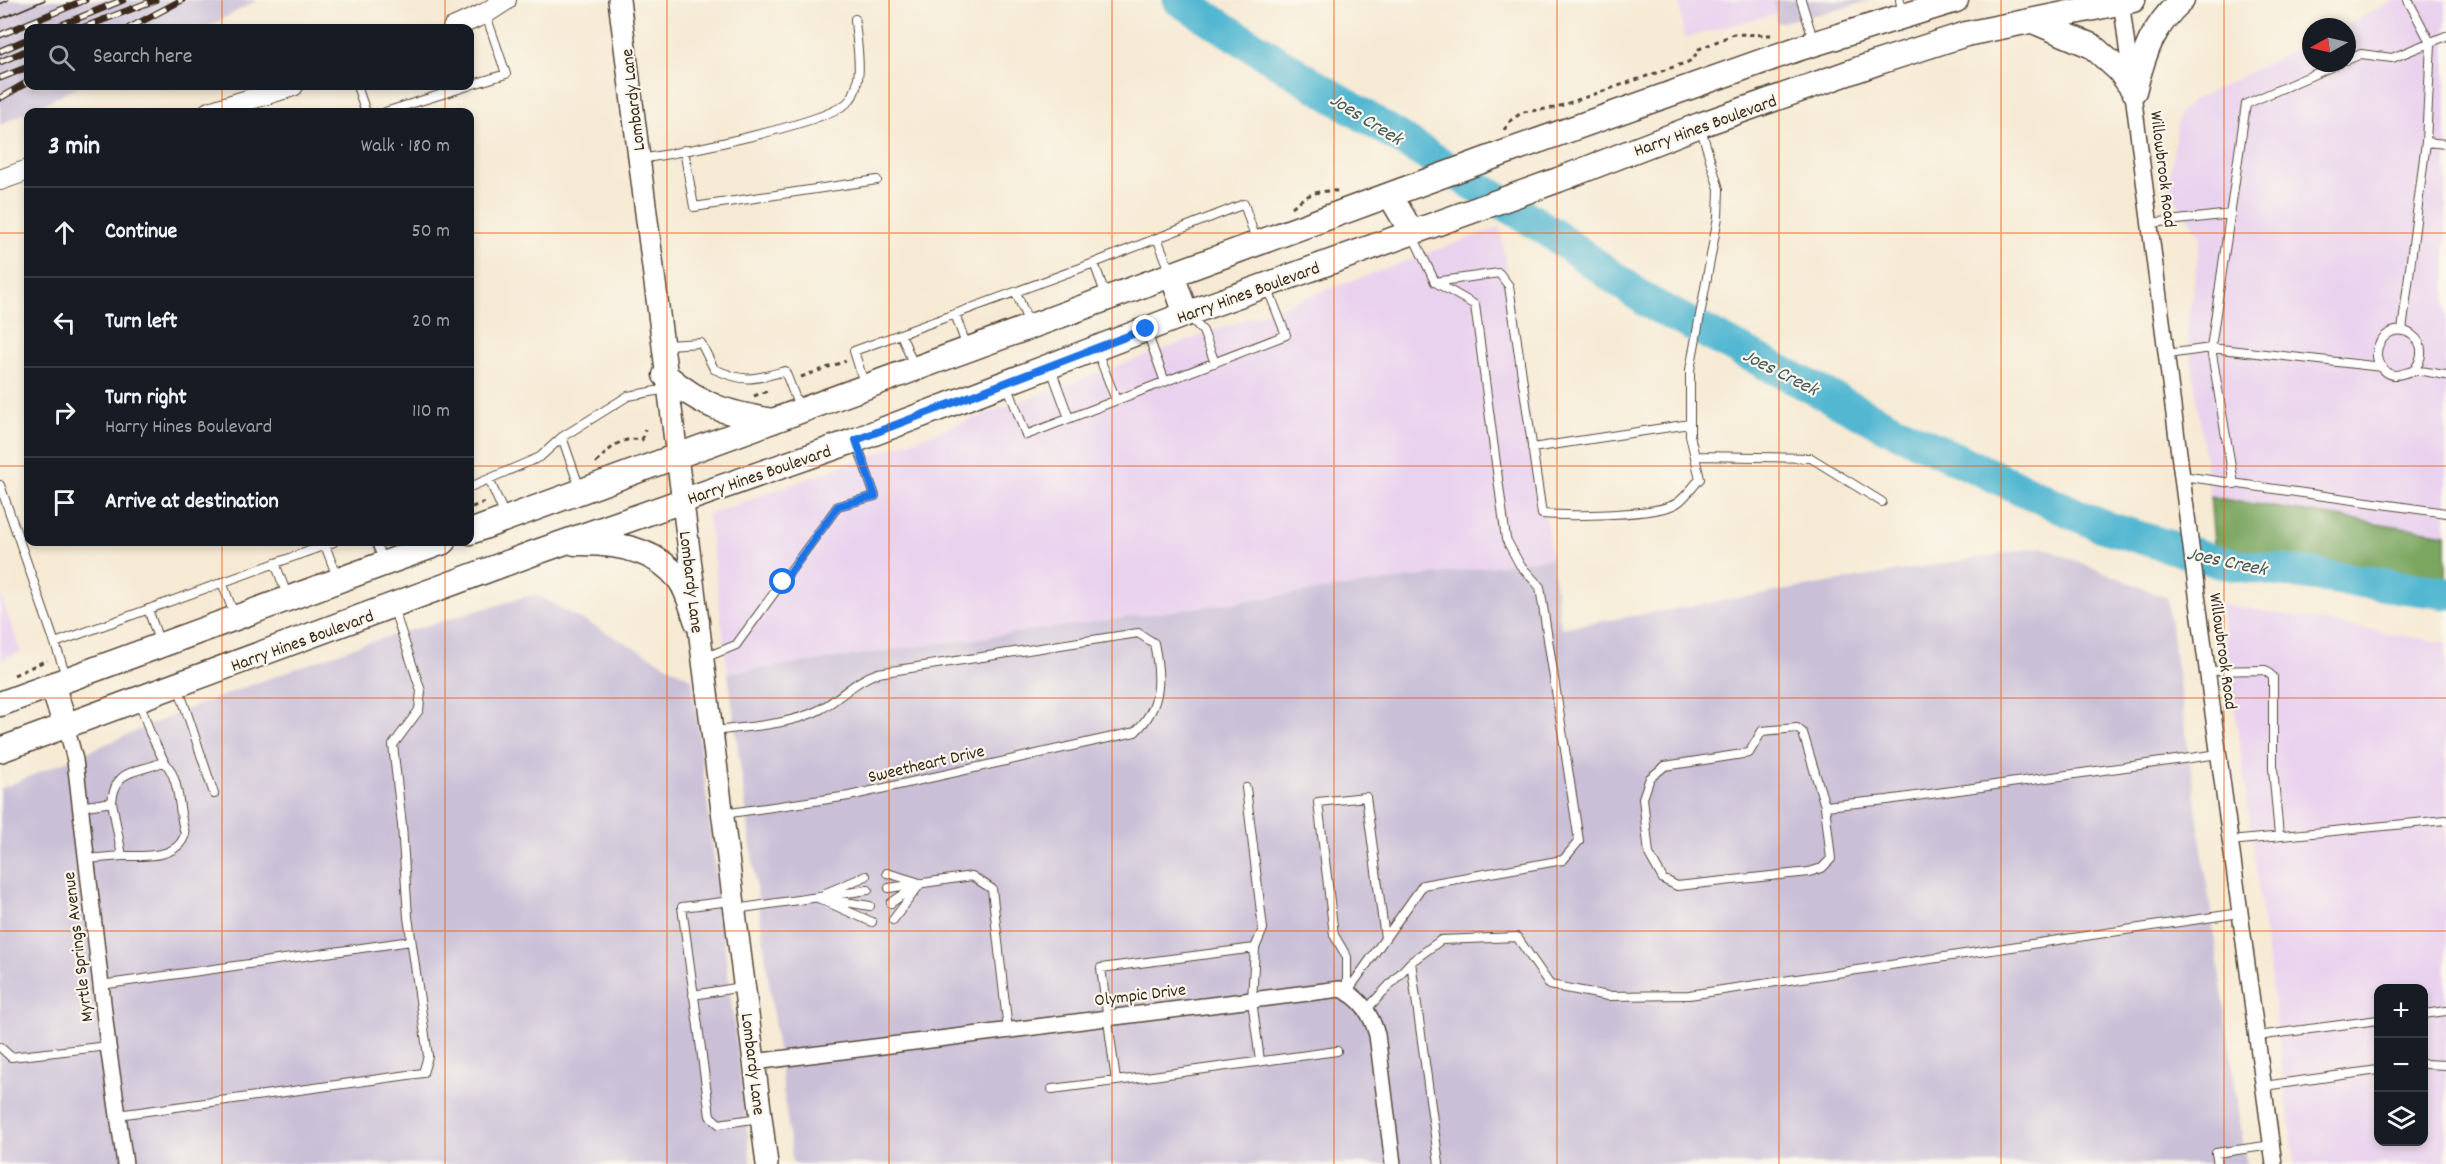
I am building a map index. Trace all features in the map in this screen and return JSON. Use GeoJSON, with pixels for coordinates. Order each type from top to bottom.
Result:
{"type":"FeatureCollection","features":[{"type":"Feature","properties":{"kind":"main road","name":"Lombardy Lane"},"geometry":{"type":"LineString","coordinates":[[617,0],[623,30],[767,1164]]}},
{"type":"Feature","properties":{"kind":"main road"},"geometry":{"type":"LineString","coordinates":[[474,529],[501,508],[577,481],[676,457],[968,351],[1396,193],[1505,143],[1686,88],[1815,43],[1902,8],[1956,0]]}},
{"type":"Feature","properties":{"kind":"main road"},"geometry":{"type":"LineString","coordinates":[[2134,91],[2152,37],[2166,15],[2182,0]]}},
{"type":"Feature","properties":{"kind":"main road","name":"Harry Hines Boulevard"},"geometry":{"type":"LineString","coordinates":[[0,750],[563,543],[856,440],[1186,314],[1558,180],[1700,125],[1945,41],[2125,1]]}},
{"type":"Feature","properties":{"kind":"main road"},"geometry":{"type":"LineString","coordinates":[[2033,21],[2092,46],[2119,70],[2134,91]]}},
{"type":"Feature","properties":{"kind":"main road"},"geometry":{"type":"LineString","coordinates":[[1686,88],[1700,125]]}},
{"type":"Feature","properties":{"kind":"main road"},"geometry":{"type":"LineString","coordinates":[[1396,193],[1412,233]]}},
{"type":"Feature","properties":{"kind":"main road"},"geometry":{"type":"LineString","coordinates":[[1172,274],[1186,314]]}},
{"type":"Feature","properties":{"kind":"main road"},"geometry":{"type":"LineString","coordinates":[[666,382],[713,408],[773,421]]}},
{"type":"Feature","properties":{"kind":"main road"},"geometry":{"type":"LineString","coordinates":[[563,543],[615,546],[652,556],[680,580],[697,622]]}},
{"type":"Feature","properties":{"kind":"main road"},"geometry":{"type":"LineString","coordinates":[[0,704],[338,580],[381,552],[418,546]]}},
{"type":"Feature","properties":{"kind":"main road"},"geometry":{"type":"LineString","coordinates":[[60,682],[66,726]]}},
{"type":"Feature","properties":{"kind":"street"},"geometry":{"type":"LineString","coordinates":[[462,24],[486,14],[506,0]]}},
{"type":"Feature","properties":{"kind":"street","name":"Willowbrook Road"},"geometry":{"type":"LineString","coordinates":[[2125,1],[2134,91],[2198,602],[2274,1164]]}},
{"type":"Feature","properties":{"kind":"street"},"geometry":{"type":"LineString","coordinates":[[222,108],[280,90]]}},
{"type":"Feature","properties":{"kind":"street"},"geometry":{"type":"LineString","coordinates":[[0,180],[24,172]]}},
{"type":"Feature","properties":{"kind":"street","name":"Myrtle Springs Avenue"},"geometry":{"type":"LineString","coordinates":[[66,726],[75,760],[108,1046],[125,1164]]}},
{"type":"Feature","properties":{"kind":"street","name":"Olympic Drive"},"geometry":{"type":"LineString","coordinates":[[754,1062],[1333,989],[1347,992]]}},
{"type":"Feature","properties":{"kind":"street"},"geometry":{"type":"LineString","coordinates":[[1347,992],[1360,1001],[1372,1018],[1377,1035],[1393,1164]]}},
{"type":"Feature","properties":{"kind":"lane"},"geometry":{"type":"LineString","coordinates":[[1801,0],[1815,43]]}},
{"type":"Feature","properties":{"kind":"lane"},"geometry":{"type":"LineString","coordinates":[[2402,331],[2426,142],[2431,44],[2408,0]]}},
{"type":"Feature","properties":{"kind":"lane"},"geometry":{"type":"LineString","coordinates":[[474,84],[506,74],[486,14]]}},
{"type":"Feature","properties":{"kind":"lane"},"geometry":{"type":"LineString","coordinates":[[639,159],[786,128],[836,110],[850,100],[859,78],[855,20]]}},
{"type":"Feature","properties":{"kind":"lane"},"geometry":{"type":"LineString","coordinates":[[2356,56],[2361,54],[2392,58],[2446,36]]}},
{"type":"Feature","properties":{"kind":"lane"},"geometry":{"type":"LineString","coordinates":[[2234,484],[2211,348],[2246,104],[2319,72]]}},
{"type":"Feature","properties":{"kind":"lane"},"geometry":{"type":"LineString","coordinates":[[358,90],[365,108]]}},
{"type":"Feature","properties":{"kind":"lane"},"geometry":{"type":"LineString","coordinates":[[397,108],[453,90]]}},
{"type":"Feature","properties":{"kind":"lane"},"geometry":{"type":"LineString","coordinates":[[1435,282],[1499,273],[1509,286],[1542,514],[1569,516],[1652,510],[1676,504],[1700,479],[1690,424],[1690,370],[1718,217],[1719,189],[1700,125]]}},
{"type":"Feature","properties":{"kind":"lane"},"geometry":{"type":"LineString","coordinates":[[2426,142],[2446,144]]}},
{"type":"Feature","properties":{"kind":"lane"},"geometry":{"type":"LineString","coordinates":[[684,150],[694,207],[877,180]]}},
{"type":"Feature","properties":{"kind":"lane"},"geometry":{"type":"LineString","coordinates":[[865,387],[854,351],[1094,264],[1244,204],[1257,243]]}},
{"type":"Feature","properties":{"kind":"lane"},"geometry":{"type":"LineString","coordinates":[[2151,223],[2231,214]]}},
{"type":"Feature","properties":{"kind":"lane"},"geometry":{"type":"LineString","coordinates":[[1347,992],[1424,885],[1563,860],[1579,841],[1540,587],[1520,565],[1506,539],[1475,305],[1435,282],[1412,233]]}},
{"type":"Feature","properties":{"kind":"lane"},"geometry":{"type":"LineString","coordinates":[[1157,238],[1172,274]]}},
{"type":"Feature","properties":{"kind":"lane"},"geometry":{"type":"LineString","coordinates":[[1094,264],[1107,298]]}},
{"type":"Feature","properties":{"kind":"lane"},"geometry":{"type":"LineString","coordinates":[[1006,382],[1026,435],[1286,335],[1267,285]]}},
{"type":"Feature","properties":{"kind":"lane"},"geometry":{"type":"LineString","coordinates":[[1016,292],[1030,328]]}},
{"type":"Feature","properties":{"kind":"lane"},"geometry":{"type":"LineString","coordinates":[[955,314],[968,351]]}},
{"type":"Feature","properties":{"kind":"lane"},"geometry":{"type":"LineString","coordinates":[[1186,314],[1203,331],[1215,363]]}},
{"type":"Feature","properties":{"kind":"lane"},"geometry":{"type":"LineString","coordinates":[[1146,329],[1165,382]]}},
{"type":"Feature","properties":{"kind":"lane"},"geometry":{"type":"LineString","coordinates":[[2382,367],[2376,353],[2381,339],[2387,334],[2402,331],[2414,336],[2421,347],[2420,360],[2413,371]]}},
{"type":"Feature","properties":{"kind":"lane"},"geometry":{"type":"LineString","coordinates":[[901,334],[915,369]]}},
{"type":"Feature","properties":{"kind":"lane"},"geometry":{"type":"LineString","coordinates":[[662,345],[701,344],[714,369],[735,379],[752,380],[785,371],[801,411]]}},
{"type":"Feature","properties":{"kind":"lane"},"geometry":{"type":"LineString","coordinates":[[1096,348],[1116,400]]}},
{"type":"Feature","properties":{"kind":"lane"},"geometry":{"type":"LineString","coordinates":[[2167,354],[2211,348],[2382,367],[2396,376],[2413,371],[2446,375]]}},
{"type":"Feature","properties":{"kind":"lane"},"geometry":{"type":"LineString","coordinates":[[1050,365],[1069,418]]}},
{"type":"Feature","properties":{"kind":"lane"},"geometry":{"type":"LineString","coordinates":[[474,485],[540,457],[562,437],[628,396],[666,382]]}},
{"type":"Feature","properties":{"kind":"lane"},"geometry":{"type":"LineString","coordinates":[[1532,448],[1690,424]]}},
{"type":"Feature","properties":{"kind":"lane"},"geometry":{"type":"LineString","coordinates":[[562,437],[577,481]]}},
{"type":"Feature","properties":{"kind":"lane"},"geometry":{"type":"LineString","coordinates":[[702,659],[736,645],[838,506],[875,496],[856,440]]}},
{"type":"Feature","properties":{"kind":"lane"},"geometry":{"type":"LineString","coordinates":[[1695,456],[1812,458],[1882,502]]}},
{"type":"Feature","properties":{"kind":"lane"},"geometry":{"type":"LineString","coordinates":[[2182,476],[2446,513]]}},
{"type":"Feature","properties":{"kind":"lane"},"geometry":{"type":"LineString","coordinates":[[489,479],[501,508]]}},
{"type":"Feature","properties":{"kind":"lane"},"geometry":{"type":"LineString","coordinates":[[0,485],[55,643],[60,682]]}},
{"type":"Feature","properties":{"kind":"lane"},"geometry":{"type":"LineString","coordinates":[[55,643],[322,546]]}},
{"type":"Feature","properties":{"kind":"lane"},"geometry":{"type":"LineString","coordinates":[[325,546],[338,580]]}},
{"type":"Feature","properties":{"kind":"lane"},"geometry":{"type":"LineString","coordinates":[[275,563],[288,598]]}},
{"type":"Feature","properties":{"kind":"lane"},"geometry":{"type":"LineString","coordinates":[[222,582],[235,618]]}},
{"type":"Feature","properties":{"kind":"lane"},"geometry":{"type":"LineString","coordinates":[[118,1115],[423,1073],[428,1056],[411,941],[393,745],[419,710],[422,690],[393,607]]}},
{"type":"Feature","properties":{"kind":"lane"},"geometry":{"type":"LineString","coordinates":[[148,609],[161,645]]}},
{"type":"Feature","properties":{"kind":"lane","name":"Sweetheart Drive"},"geometry":{"type":"LineString","coordinates":[[711,731],[800,718],[835,700],[863,677],[878,673],[1138,633],[1154,643],[1159,665],[1160,687],[1147,720],[1135,732],[849,796],[722,814]]}},
{"type":"Feature","properties":{"kind":"lane"},"geometry":{"type":"LineString","coordinates":[[2207,671],[2265,670],[2273,677],[2273,768],[2279,836]]}},
{"type":"Feature","properties":{"kind":"lane"},"geometry":{"type":"LineString","coordinates":[[177,685],[214,794]]}},
{"type":"Feature","properties":{"kind":"lane"},"geometry":{"type":"LineString","coordinates":[[86,859],[163,853],[176,848],[183,842],[185,834],[172,769],[164,761],[150,733],[139,699]]}},
{"type":"Feature","properties":{"kind":"lane"},"geometry":{"type":"LineString","coordinates":[[1797,728],[1803,733],[1825,806],[1831,859],[1822,868],[1809,873],[1677,886],[1663,879],[1650,854],[1643,798],[1650,778],[1665,766],[1749,753],[1762,731],[1797,728]]}},
{"type":"Feature","properties":{"kind":"lane"},"geometry":{"type":"LineString","coordinates":[[1825,806],[1887,800],[2218,754]]}},
{"type":"Feature","properties":{"kind":"lane"},"geometry":{"type":"LineString","coordinates":[[122,856],[112,802],[113,791],[120,778],[137,769],[164,761]]}},
{"type":"Feature","properties":{"kind":"lane"},"geometry":{"type":"LineString","coordinates":[[1246,788],[1263,929],[1255,948],[1252,1000],[1260,1061]]}},
{"type":"Feature","properties":{"kind":"lane"},"geometry":{"type":"LineString","coordinates":[[1347,992],[1347,957],[1334,935],[1318,802],[1366,797],[1385,938]]}},
{"type":"Feature","properties":{"kind":"lane"},"geometry":{"type":"LineString","coordinates":[[80,807],[112,802]]}},
{"type":"Feature","properties":{"kind":"lane"},"geometry":{"type":"LineString","coordinates":[[2230,841],[2446,820]]}},
{"type":"Feature","properties":{"kind":"lane"},"geometry":{"type":"LineString","coordinates":[[887,873],[921,883]]}},
{"type":"Feature","properties":{"kind":"lane"},"geometry":{"type":"LineString","coordinates":[[817,897],[866,876]]}},
{"type":"Feature","properties":{"kind":"lane"},"geometry":{"type":"LineString","coordinates":[[889,888],[972,876],[992,889],[1008,1030]]}},
{"type":"Feature","properties":{"kind":"lane"},"geometry":{"type":"LineString","coordinates":[[891,903],[921,883]]}},
{"type":"Feature","properties":{"kind":"lane"},"geometry":{"type":"LineString","coordinates":[[893,920],[921,883]]}},
{"type":"Feature","properties":{"kind":"lane"},"geometry":{"type":"LineString","coordinates":[[761,1118],[718,1124],[710,1116],[682,907],[733,905],[868,890]]}},
{"type":"Feature","properties":{"kind":"lane"},"geometry":{"type":"LineString","coordinates":[[817,897],[870,906]]}},
{"type":"Feature","properties":{"kind":"lane"},"geometry":{"type":"LineString","coordinates":[[817,897],[872,922]]}},
{"type":"Feature","properties":{"kind":"lane"},"geometry":{"type":"LineString","coordinates":[[1366,1010],[1411,962],[1441,940],[1517,937],[1550,985],[1608,996],[1689,995],[2240,913]]}},
{"type":"Feature","properties":{"kind":"lane"},"geometry":{"type":"LineString","coordinates":[[101,985],[411,941]]}},
{"type":"Feature","properties":{"kind":"lane"},"geometry":{"type":"LineString","coordinates":[[1116,1081],[1101,968],[1255,948]]}},
{"type":"Feature","properties":{"kind":"lane"},"geometry":{"type":"LineString","coordinates":[[1411,962],[1438,1164]]}},
{"type":"Feature","properties":{"kind":"lane"},"geometry":{"type":"LineString","coordinates":[[693,995],[744,987]]}},
{"type":"Feature","properties":{"kind":"lane"},"geometry":{"type":"LineString","coordinates":[[2428,1013],[2446,1011]]}},
{"type":"Feature","properties":{"kind":"lane"},"geometry":{"type":"LineString","coordinates":[[2257,1036],[2374,1021]]}},
{"type":"Feature","properties":{"kind":"lane"},"geometry":{"type":"LineString","coordinates":[[0,1047],[11,1057],[108,1046]]}},
{"type":"Feature","properties":{"kind":"lane"},"geometry":{"type":"LineString","coordinates":[[1052,1089],[1337,1051]]}},
{"type":"Feature","properties":{"kind":"lane"},"geometry":{"type":"LineString","coordinates":[[2428,1064],[2446,1065]]}},
{"type":"Feature","properties":{"kind":"lane"},"geometry":{"type":"LineString","coordinates":[[2264,1086],[2374,1071]]}},
{"type":"Feature","properties":{"kind":"lane"},"geometry":{"type":"LineString","coordinates":[[2218,1164],[2216,1153],[2272,1145]]}},
{"type":"Feature","properties":{"kind":"path"},"geometry":{"type":"LineString","coordinates":[[1505,143],[1511,120],[1523,112],[1554,108],[1651,76],[1688,62],[1693,59],[1699,49],[1726,37],[1740,33],[1774,35]]}},
{"type":"Feature","properties":{"kind":"path"},"geometry":{"type":"LineString","coordinates":[[577,481],[614,444],[634,438],[642,440],[645,429]]}},
{"type":"Feature","properties":{"kind":"path"},"geometry":{"type":"LineString","coordinates":[[474,507],[501,508]]}},
{"type":"Feature","properties":{"kind":"shaded area"},"geometry":{"type":"Polygon","coordinates":[[[0,0],[257,0],[213,24],[24,24],[24,90],[71,90],[34,108],[24,108],[24,113],[0,125],[0,0]]]}},
{"type":"Feature","properties":{"kind":"shaded area"},"geometry":{"type":"Polygon","coordinates":[[[1679,0],[1773,0],[1775,14],[1684,38],[1679,0]]]}},
{"type":"Feature","properties":{"kind":"shaded area"},"geometry":{"type":"Polygon","coordinates":[[[1773,0],[1870,0],[1842,9],[1777,23],[1773,0]]]}},
{"type":"Feature","properties":{"kind":"shaded area"},"geometry":{"type":"Polygon","coordinates":[[[2395,0],[2446,0],[2446,534],[2210,497],[2187,327],[2201,236],[2168,189],[2179,113],[2194,100],[2302,46],[2302,72],[2356,72],[2356,20],[2395,0]]]}},
{"type":"Feature","properties":{"kind":"shaded area"},"geometry":{"type":"Polygon","coordinates":[[[1500,227],[1552,558],[728,673],[708,515],[1500,227]]]}},
{"type":"Feature","properties":{"kind":"shaded area"},"geometry":{"type":"Polygon","coordinates":[[[2042,547],[2167,598],[2246,1164],[793,1164],[728,673],[1552,558],[1561,628],[2042,547]]]}},
{"type":"Feature","properties":{"kind":"shaded area"},"geometry":{"type":"Polygon","coordinates":[[[0,593],[21,652],[0,660],[0,593]]]}},
{"type":"Feature","properties":{"kind":"shaded area"},"geometry":{"type":"Polygon","coordinates":[[[535,594],[692,679],[751,1164],[0,1164],[0,789],[200,704],[360,645],[535,594]]]}},
{"type":"Feature","properties":{"kind":"shaded area"},"geometry":{"type":"Polygon","coordinates":[[[2221,604],[2446,643],[2446,1164],[2295,1164],[2221,604]]]}},
{"type":"Feature","properties":{"kind":"green space"},"geometry":{"type":"Polygon","coordinates":[[[2210,497],[2446,534],[2446,596],[2216,566],[2210,497]]]}},
{"type":"Feature","properties":{"kind":"waterway","name":"Joes Creek"},"geometry":{"type":"LineString","coordinates":[[1179,0],[1547,230],[1650,303],[1888,427],[2099,525],[2223,563],[2446,593]]}},
{"type":"Feature","properties":{"kind":"tram line"},"geometry":{"type":"LineString","coordinates":[[0,4],[8,0]]}},
{"type":"Feature","properties":{"kind":"tram line"},"geometry":{"type":"LineString","coordinates":[[0,19],[45,0]]}},
{"type":"Feature","properties":{"kind":"railway"},"geometry":{"type":"LineString","coordinates":[[27,24],[85,0]]}},
{"type":"Feature","properties":{"kind":"railway"},"geometry":{"type":"LineString","coordinates":[[64,24],[123,0]]}},
{"type":"Feature","properties":{"kind":"railway"},"geometry":{"type":"LineString","coordinates":[[92,24],[155,0]]}},
{"type":"Feature","properties":{"kind":"railway"},"geometry":{"type":"LineString","coordinates":[[137,24],[182,0]]}},
{"type":"Feature","properties":{"kind":"railway"},"geometry":{"type":"LineString","coordinates":[[0,35],[24,25]]}},
{"type":"Feature","properties":{"kind":"railway"},"geometry":{"type":"LineString","coordinates":[[0,51],[24,41]]}},
{"type":"Feature","properties":{"kind":"railway"},"geometry":{"type":"LineString","coordinates":[[0,62],[24,52]]}},
{"type":"Feature","properties":{"kind":"railway"},"geometry":{"type":"LineString","coordinates":[[0,78],[24,69]]}},
{"type":"Feature","properties":{"kind":"railway"},"geometry":{"type":"LineString","coordinates":[[0,98],[24,84]]}},
{"type":"Feature","properties":{"kind":"route"},"geometry":{"type":"LineString","coordinates":[[783,582],[838,506],[875,496],[856,440],[1146,329]]}}]}
